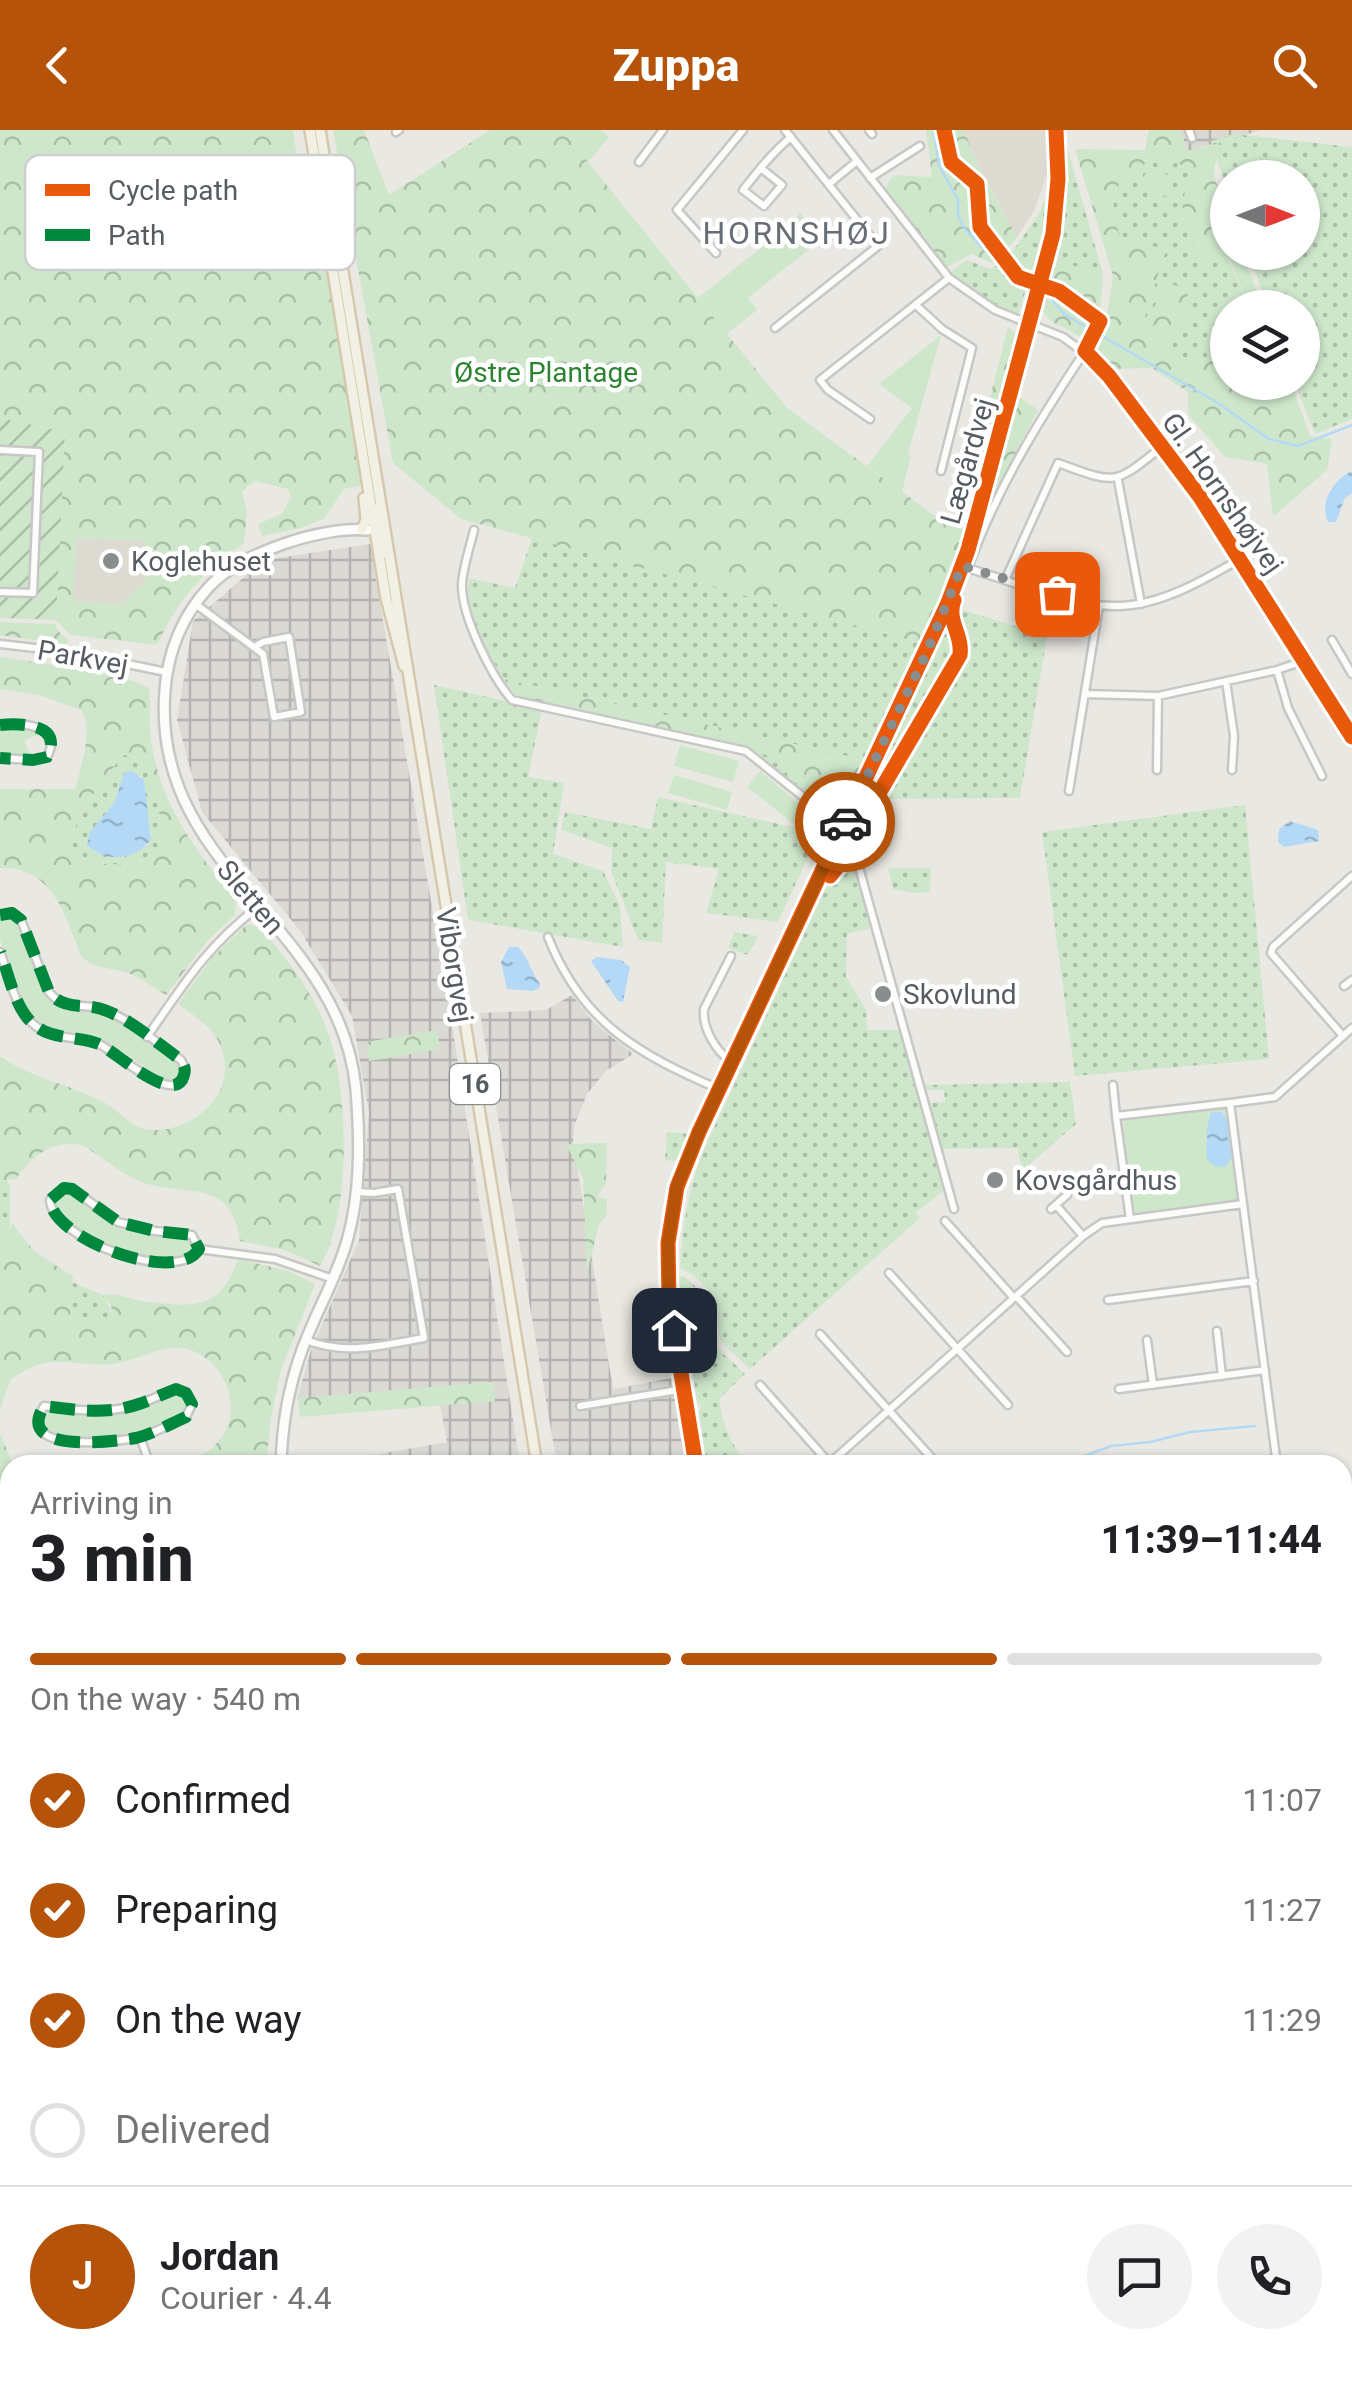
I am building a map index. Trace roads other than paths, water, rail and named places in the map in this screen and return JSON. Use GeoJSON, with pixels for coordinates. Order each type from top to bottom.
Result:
{"type":"FeatureCollection","features":[{"type":"Feature","properties":{"kind":"main road","name":"Viborgvej"},"geometry":{"type":"LineString","coordinates":[[310,130],[314,155]]}},
{"type":"Feature","properties":{"kind":"main road","name":"Viborgvej"},"geometry":{"type":"LineString","coordinates":[[320,130],[324,155]]}},
{"type":"Feature","properties":{"kind":"main road","name":"Viborgvej"},"geometry":{"type":"LineString","coordinates":[[335,270],[398,598],[535,1455]]}},
{"type":"Feature","properties":{"kind":"main road","name":"Viborgvej"},"geometry":{"type":"LineString","coordinates":[[341,270],[364,430]]}},
{"type":"Feature","properties":{"kind":"main road"},"geometry":{"type":"LineString","coordinates":[[362,529],[366,516],[364,430]]}},
{"type":"Feature","properties":{"kind":"main road"},"geometry":{"type":"LineString","coordinates":[[364,430],[378,530],[398,598]]}},
{"type":"Feature","properties":{"kind":"main road","name":"Viborgvej"},"geometry":{"type":"LineString","coordinates":[[378,530],[386,598],[413,702]]}},
{"type":"Feature","properties":{"kind":"street"},"geometry":{"type":"LineString","coordinates":[[639,162],[663,130]]}},
{"type":"Feature","properties":{"kind":"street"},"geometry":{"type":"LineString","coordinates":[[716,253],[677,210],[744,130]]}},
{"type":"Feature","properties":{"kind":"street","name":"Gl. Hornshøjvej"},"geometry":{"type":"LineString","coordinates":[[833,130],[949,278],[984,304],[1085,351],[1109,376],[1163,446],[1312,669]]}},
{"type":"Feature","properties":{"kind":"street","name":"Lægårdvej"},"geometry":{"type":"LineString","coordinates":[[694,1455],[669,1300],[668,1243],[677,1186],[965,567],[1054,234],[1056,130]]}},
{"type":"Feature","properties":{"kind":"street"},"geometry":{"type":"LineString","coordinates":[[761,168],[782,185],[764,206],[743,190],[788,133],[878,246],[775,328]]}},
{"type":"Feature","properties":{"kind":"street"},"geometry":{"type":"LineString","coordinates":[[870,178],[920,146]]}},
{"type":"Feature","properties":{"kind":"street"},"geometry":{"type":"LineString","coordinates":[[829,184],[857,161]]}},
{"type":"Feature","properties":{"kind":"street"},"geometry":{"type":"LineString","coordinates":[[870,419],[820,380],[949,278]]}},
{"type":"Feature","properties":{"kind":"street"},"geometry":{"type":"LineString","coordinates":[[917,306],[972,348],[941,472]]}},
{"type":"Feature","properties":{"kind":"street"},"geometry":{"type":"LineString","coordinates":[[1085,351],[1036,424],[965,567],[1099,606],[1140,604],[1166,596],[1240,559]]}},
{"type":"Feature","properties":{"kind":"street"},"geometry":{"type":"LineString","coordinates":[[1006,578],[1058,463],[1101,479],[1118,480],[1163,446]]}},
{"type":"Feature","properties":{"kind":"street"},"geometry":{"type":"LineString","coordinates":[[0,450],[39,452],[33,593],[0,592]]}},
{"type":"Feature","properties":{"kind":"street"},"geometry":{"type":"LineString","coordinates":[[1118,480],[1140,604]]}},
{"type":"Feature","properties":{"kind":"street","name":"Sletten"},"geometry":{"type":"LineString","coordinates":[[282,1455],[290,1389],[348,1238],[357,1192],[356,1098],[346,1040],[333,1006],[314,974],[204,841],[186,808],[167,750],[163,717],[166,672],[172,647],[194,602],[235,565],[272,548],[362,529],[378,530]]}},
{"type":"Feature","properties":{"kind":"street","name":"Sletten"},"geometry":{"type":"LineString","coordinates":[[298,542],[378,530]]}},
{"type":"Feature","properties":{"kind":"street"},"geometry":{"type":"LineString","coordinates":[[474,530],[462,586],[481,649],[502,690],[512,700],[746,751],[842,828]]}},
{"type":"Feature","properties":{"kind":"street"},"geometry":{"type":"LineString","coordinates":[[194,602],[264,654],[274,716],[301,712],[289,637],[256,646]]}},
{"type":"Feature","properties":{"kind":"street"},"geometry":{"type":"LineString","coordinates":[[1069,791],[1099,606]]}},
{"type":"Feature","properties":{"kind":"street"},"geometry":{"type":"LineString","coordinates":[[1332,640],[1352,674]]}},
{"type":"Feature","properties":{"kind":"street","name":"Parkvej"},"geometry":{"type":"LineString","coordinates":[[0,644],[70,652],[166,672]]}},
{"type":"Feature","properties":{"kind":"street"},"geometry":{"type":"LineString","coordinates":[[1085,694],[1158,696],[1306,660]]}},
{"type":"Feature","properties":{"kind":"street"},"geometry":{"type":"LineString","coordinates":[[1277,670],[1288,708],[1322,776]]}},
{"type":"Feature","properties":{"kind":"street"},"geometry":{"type":"LineString","coordinates":[[1226,681],[1234,736],[1232,770]]}},
{"type":"Feature","properties":{"kind":"street"},"geometry":{"type":"LineString","coordinates":[[1157,770],[1158,696]]}},
{"type":"Feature","properties":{"kind":"street"},"geometry":{"type":"LineString","coordinates":[[0,724],[40,727],[52,741],[48,757],[41,760],[0,758]]}},
{"type":"Feature","properties":{"kind":"street"},"geometry":{"type":"LineString","coordinates":[[835,841],[850,851],[860,871],[954,1209]]}},
{"type":"Feature","properties":{"kind":"street"},"geometry":{"type":"LineString","coordinates":[[1343,1036],[1271,953],[1352,876]]}},
{"type":"Feature","properties":{"kind":"street"},"geometry":{"type":"LineString","coordinates":[[147,1038],[203,957],[228,930],[260,905]]}},
{"type":"Feature","properties":{"kind":"street"},"geometry":{"type":"LineString","coordinates":[[0,915],[12,913],[21,920],[56,1001],[65,1006],[106,1010],[180,1060],[184,1073],[177,1085],[164,1086],[99,1044],[47,1034],[34,1025],[22,1012],[0,952]]}},
{"type":"Feature","properties":{"kind":"street"},"geometry":{"type":"LineString","coordinates":[[548,937],[566,977],[604,1024],[642,1053],[719,1089]]}},
{"type":"Feature","properties":{"kind":"street"},"geometry":{"type":"LineString","coordinates":[[731,956],[703,1018],[721,1054],[732,1062]]}},
{"type":"Feature","properties":{"kind":"street"},"geometry":{"type":"LineString","coordinates":[[1344,986],[1352,980]]}},
{"type":"Feature","properties":{"kind":"street"},"geometry":{"type":"LineString","coordinates":[[1116,1116],[1275,1097],[1352,1028]]}},
{"type":"Feature","properties":{"kind":"street"},"geometry":{"type":"LineString","coordinates":[[1113,1085],[1130,1219]]}},
{"type":"Feature","properties":{"kind":"street"},"geometry":{"type":"LineString","coordinates":[[1230,1103],[1276,1455]]}},
{"type":"Feature","properties":{"kind":"street"},"geometry":{"type":"LineString","coordinates":[[64,1188],[72,1189],[118,1222],[192,1235],[199,1249],[195,1256],[182,1262],[151,1262],[114,1252],[83,1238],[55,1216],[50,1200],[64,1188]]}},
{"type":"Feature","properties":{"kind":"street"},"geometry":{"type":"LineString","coordinates":[[306,1340],[346,1350],[424,1338],[398,1189],[357,1192]]}},
{"type":"Feature","properties":{"kind":"street"},"geometry":{"type":"LineString","coordinates":[[1067,1195],[1054,1207],[1083,1236]]}},
{"type":"Feature","properties":{"kind":"street"},"geometry":{"type":"LineString","coordinates":[[840,1455],[1102,1223],[1243,1204]]}},
{"type":"Feature","properties":{"kind":"street"},"geometry":{"type":"LineString","coordinates":[[945,1222],[1067,1352]]}},
{"type":"Feature","properties":{"kind":"street"},"geometry":{"type":"LineString","coordinates":[[959,1237],[969,1228]]}},
{"type":"Feature","properties":{"kind":"street"},"geometry":{"type":"LineString","coordinates":[[199,1249],[271,1258],[334,1279]]}},
{"type":"Feature","properties":{"kind":"street"},"geometry":{"type":"LineString","coordinates":[[889,1272],[1008,1405]]}},
{"type":"Feature","properties":{"kind":"street"},"geometry":{"type":"LineString","coordinates":[[899,1283],[908,1275]]}},
{"type":"Feature","properties":{"kind":"street"},"geometry":{"type":"LineString","coordinates":[[1108,1300],[1254,1281]]}},
{"type":"Feature","properties":{"kind":"street"},"geometry":{"type":"LineString","coordinates":[[1137,1296],[1139,1310]]}},
{"type":"Feature","properties":{"kind":"street"},"geometry":{"type":"LineString","coordinates":[[1217,1331],[1222,1376]]}},
{"type":"Feature","properties":{"kind":"street"},"geometry":{"type":"LineString","coordinates":[[820,1334],[929,1455]]}},
{"type":"Feature","properties":{"kind":"street"},"geometry":{"type":"LineString","coordinates":[[830,1344],[838,1336]]}},
{"type":"Feature","properties":{"kind":"street"},"geometry":{"type":"LineString","coordinates":[[1147,1340],[1152,1398]]}},
{"type":"Feature","properties":{"kind":"street"},"geometry":{"type":"LineString","coordinates":[[1120,1389],[1265,1370]]}},
{"type":"Feature","properties":{"kind":"street"},"geometry":{"type":"LineString","coordinates":[[760,1385],[822,1455]]}},
{"type":"Feature","properties":{"kind":"street"},"geometry":{"type":"LineString","coordinates":[[176,1390],[186,1393],[192,1404],[186,1417],[140,1437],[74,1442],[46,1436],[37,1417],[44,1406],[113,1410],[176,1390]]}},
{"type":"Feature","properties":{"kind":"street"},"geometry":{"type":"LineString","coordinates":[[580,1406],[684,1390]]}},
{"type":"Feature","properties":{"kind":"street"},"geometry":{"type":"LineString","coordinates":[[140,1437],[146,1455]]}},
{"type":"Feature","properties":{"kind":"street"},"geometry":{"type":"LineString","coordinates":[[887,2385],[906,2385]]}},
{"type":"Feature","properties":{"kind":"water"},"geometry":{"type":"Polygon","coordinates":[[[1352,471],[1352,493],[1345,498],[1336,522],[1328,522],[1325,507],[1330,492],[1352,471]]]}},
{"type":"Feature","properties":{"kind":"water"},"geometry":{"type":"Polygon","coordinates":[[[132,771],[144,780],[151,839],[129,855],[103,855],[87,845],[90,832],[115,802],[124,773],[132,771]]]}},
{"type":"Feature","properties":{"kind":"water"},"geometry":{"type":"Polygon","coordinates":[[[1290,821],[1318,830],[1319,841],[1284,847],[1278,842],[1279,829],[1290,821]]]}},
{"type":"Feature","properties":{"kind":"water"},"geometry":{"type":"Polygon","coordinates":[[[509,947],[521,951],[539,988],[507,989],[501,962],[509,947]]]}},
{"type":"Feature","properties":{"kind":"water"},"geometry":{"type":"Polygon","coordinates":[[[597,957],[621,960],[630,967],[623,1002],[618,1001],[591,961],[597,957]]]}},
{"type":"Feature","properties":{"kind":"water"},"geometry":{"type":"Polygon","coordinates":[[[1211,1112],[1222,1112],[1228,1123],[1232,1158],[1225,1167],[1214,1166],[1207,1159],[1211,1112]]]}},
{"type":"Feature","properties":{"kind":"waterway"},"geometry":{"type":"LineString","coordinates":[[934,130],[939,165],[958,200],[958,215],[964,228],[994,260]]}},
{"type":"Feature","properties":{"kind":"waterway"},"geometry":{"type":"LineString","coordinates":[[1002,268],[1021,288]]}},
{"type":"Feature","properties":{"kind":"waterway"},"geometry":{"type":"LineString","coordinates":[[1053,301],[1064,314],[1218,403],[1269,439],[1298,446],[1352,425]]}},
{"type":"Feature","properties":{"kind":"waterway"},"geometry":{"type":"LineString","coordinates":[[1087,1455],[1111,1446],[1190,1432],[1255,1426]]}},
{"type":"Feature","properties":{"kind":"place","name":"Koglehuset"},"geometry":{"type":"Point","coordinates":[111,561]}},
{"type":"Feature","properties":{"kind":"place","name":"Skovlund"},"geometry":{"type":"Point","coordinates":[883,994]}},
{"type":"Feature","properties":{"kind":"place","name":"Kovsgårdhus"},"geometry":{"type":"Point","coordinates":[995,1180]}},
{"type":"Feature","properties":{"kind":"district","name":"HORNSHØJ"},"geometry":{"type":"Point","coordinates":[797,233]}},
{"type":"Feature","properties":{"kind":"park label","name":"Østre Plantage"},"geometry":{"type":"Point","coordinates":[546,372]}}]}
